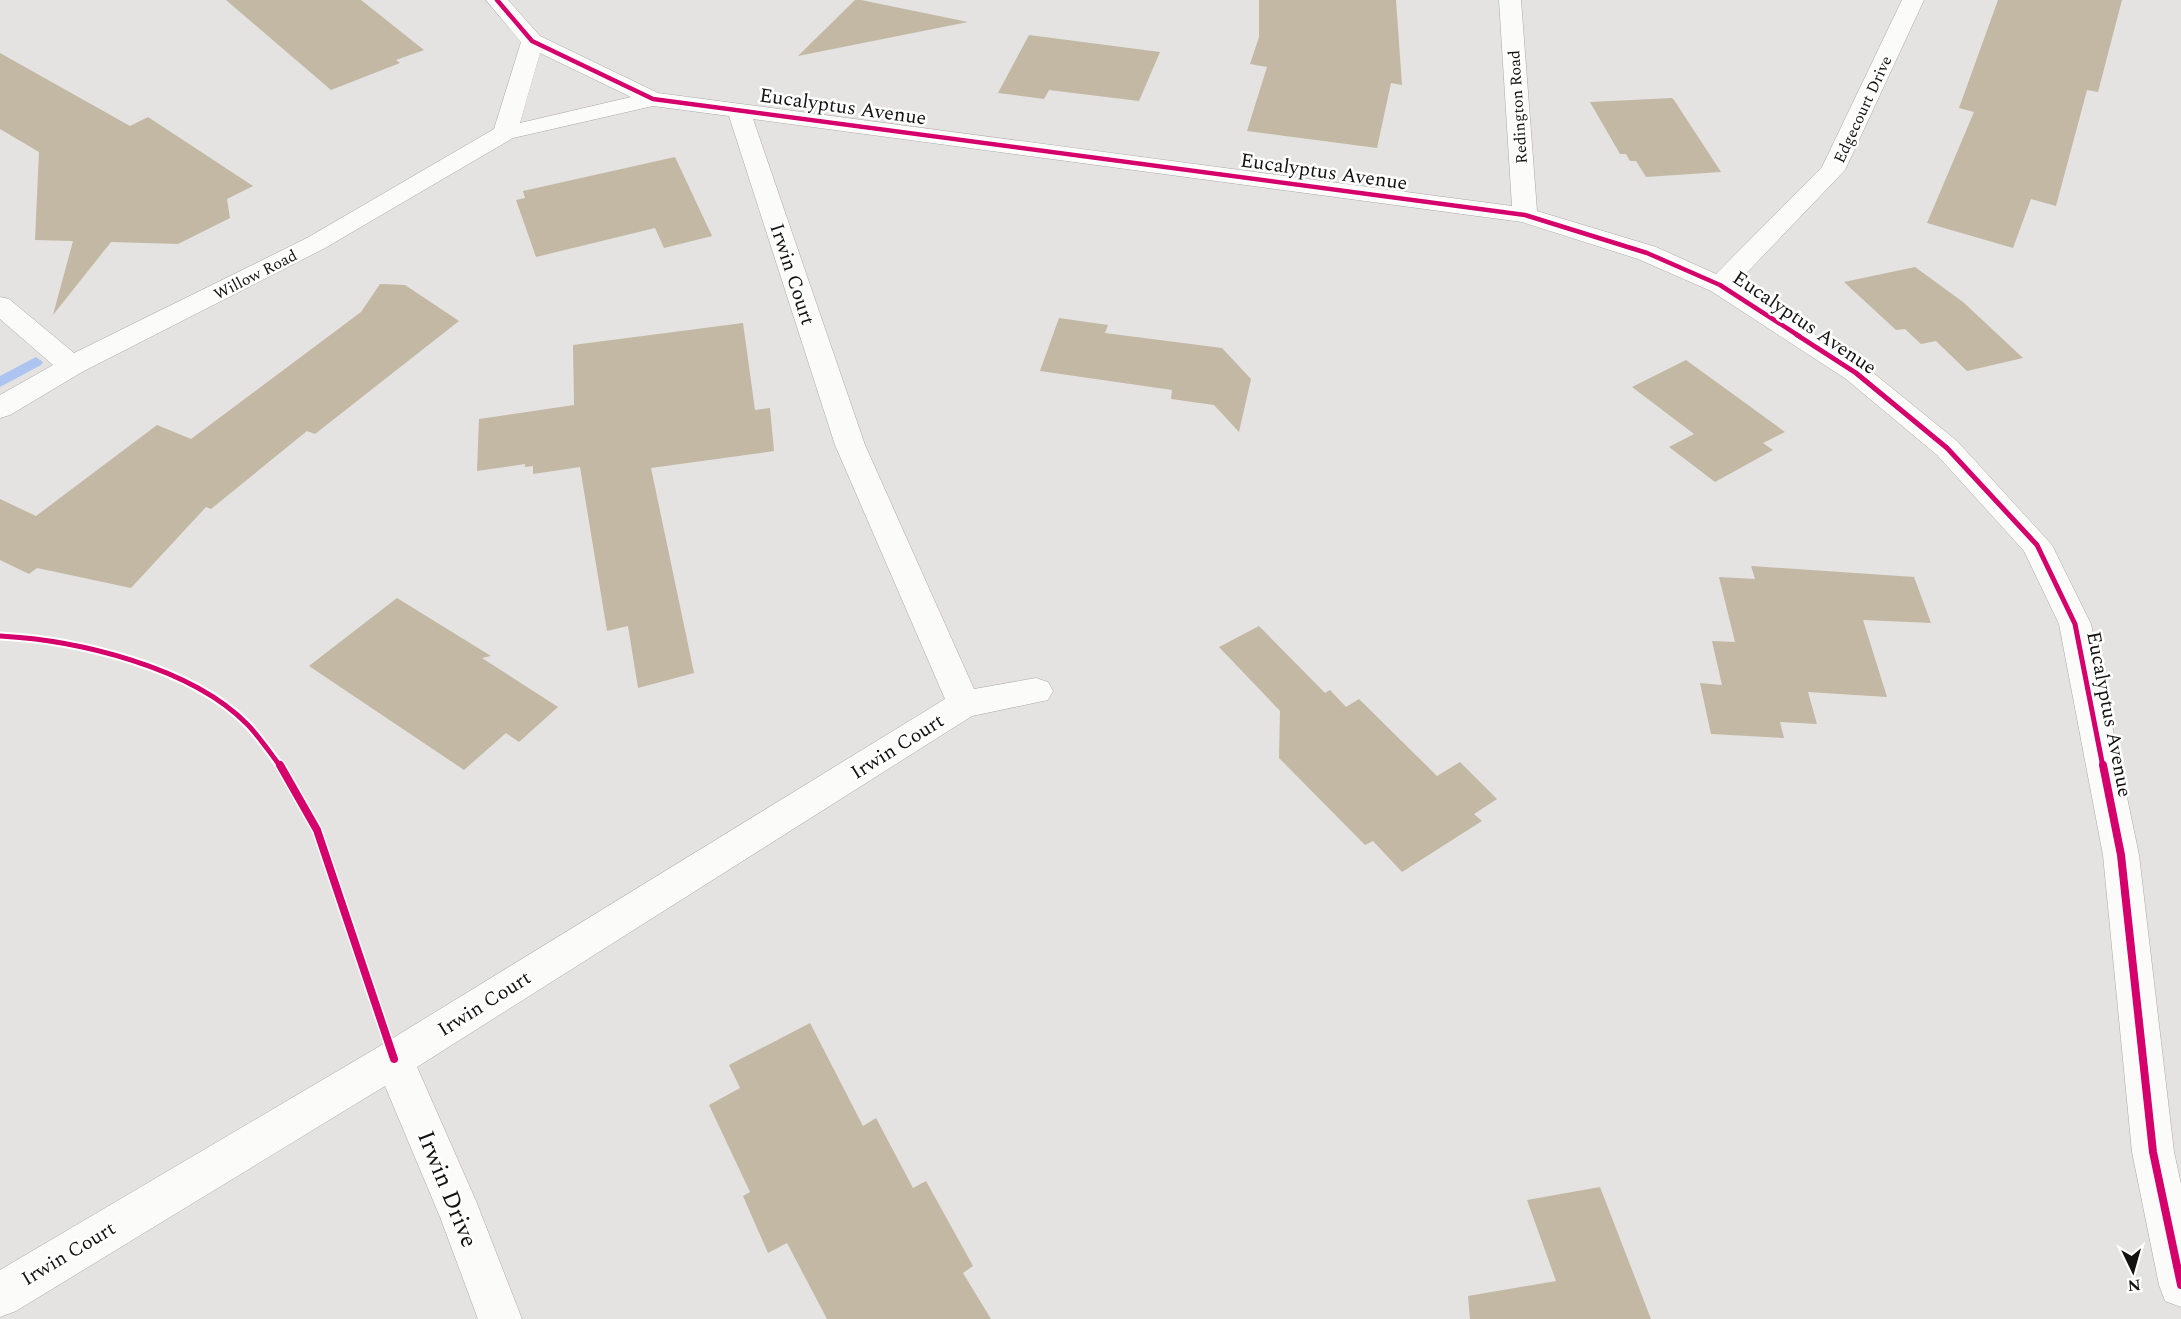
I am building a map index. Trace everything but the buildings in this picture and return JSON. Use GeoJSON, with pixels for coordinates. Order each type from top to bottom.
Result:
{"type":"FeatureCollection","features":[{"type":"Feature","properties":{"kind":"street","name":"Eucalyptus Avenue"},"geometry":{"type":"LineString","coordinates":[[497,0],[532,41],[653,99],[1525,215],[1647,253],[1720,285],[1856,373],[1947,448],[2037,545],[2075,624],[2121,855],[2153,1152],[2181,1286]]}},
{"type":"Feature","properties":{"kind":"street","name":"Redington Road"},"geometry":{"type":"LineString","coordinates":[[1510,0],[1525,215]]}},
{"type":"Feature","properties":{"kind":"street","name":"Edgecourt Drive"},"geometry":{"type":"LineString","coordinates":[[1720,285],[1833,170],[1913,0]]}},
{"type":"Feature","properties":{"kind":"street"},"geometry":{"type":"LineString","coordinates":[[505,133],[532,41]]}},
{"type":"Feature","properties":{"kind":"street","name":"Willow Road"},"geometry":{"type":"LineString","coordinates":[[0,408],[72,366],[316,243],[505,133],[653,99]]}},
{"type":"Feature","properties":{"kind":"street","name":"Irwin Court"},"geometry":{"type":"LineString","coordinates":[[738,109],[850,445],[964,704]]}},
{"type":"Feature","properties":{"kind":"street"},"geometry":{"type":"LineString","coordinates":[[0,305],[72,366]]}},
{"type":"Feature","properties":{"kind":"street","name":"Irwin Court"},"geometry":{"type":"LineString","coordinates":[[0,1295],[394,1059],[964,704],[1036,691]]}},
{"type":"Feature","properties":{"kind":"street","name":"Irwin Drive"},"geometry":{"type":"LineString","coordinates":[[394,1059],[460,1216],[500,1319]]}},
{"type":"Feature","properties":{"kind":"waterway"},"geometry":{"type":"LineString","coordinates":[[0,382],[36,362]]}},
{"type":"Feature","properties":{"kind":"cycle path"},"geometry":{"type":"LineString","coordinates":[[497,0],[532,41],[653,99],[1525,215],[1647,253],[1720,285],[1856,373],[1947,448],[2037,545],[2075,624],[2121,855],[2153,1152],[2181,1285]]}},
{"type":"Feature","properties":{"kind":"cycle path"},"geometry":{"type":"LineString","coordinates":[[0,636],[40,638],[123,657],[197,687],[246,723],[281,767],[317,830],[394,1059]]}}]}
